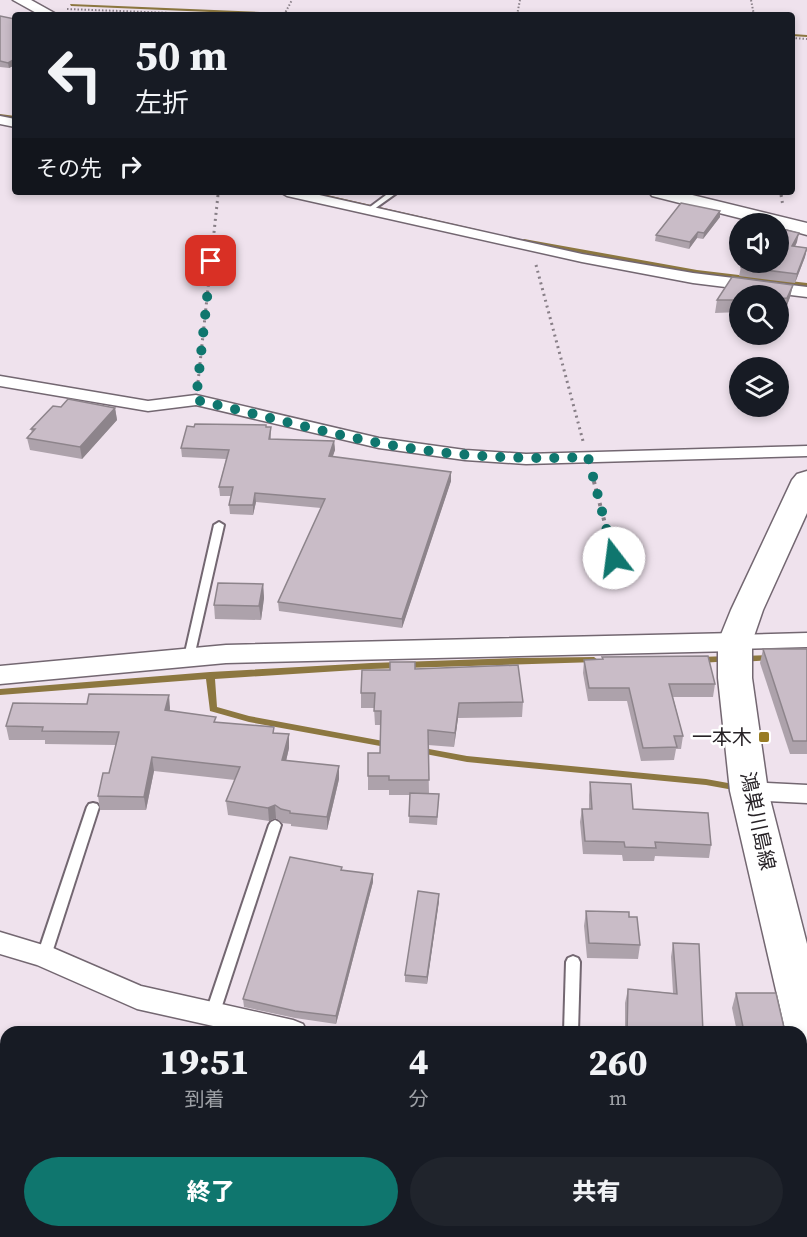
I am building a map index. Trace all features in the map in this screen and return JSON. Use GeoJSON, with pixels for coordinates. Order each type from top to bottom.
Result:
{"type":"FeatureCollection","features":[{"type":"Feature","properties":{"kind":"main road","name":"鴻巣川島線"},"geometry":{"type":"LineString","coordinates":[[806,1026],[749,791],[735,678],[735,642],[747,610],[807,480]]}},
{"type":"Feature","properties":{"kind":"street"},"geometry":{"type":"LineString","coordinates":[[20,0],[45,12]]}},
{"type":"Feature","properties":{"kind":"street"},"geometry":{"type":"LineString","coordinates":[[300,195],[531,248],[693,278],[807,292]]}},
{"type":"Feature","properties":{"kind":"street"},"geometry":{"type":"LineString","coordinates":[[670,195],[807,229]]}},
{"type":"Feature","properties":{"kind":"street"},"geometry":{"type":"LineString","coordinates":[[0,381],[148,406],[196,400],[379,443],[465,455],[526,459],[807,451]]}},
{"type":"Feature","properties":{"kind":"street"},"geometry":{"type":"LineString","coordinates":[[0,675],[189,657],[807,640]]}},
{"type":"Feature","properties":{"kind":"street"},"geometry":{"type":"LineString","coordinates":[[749,791],[807,794]]}},
{"type":"Feature","properties":{"kind":"street"},"geometry":{"type":"LineString","coordinates":[[0,943],[44,956],[138,998],[265,1026]]}},
{"type":"Feature","properties":{"kind":"lane"},"geometry":{"type":"LineString","coordinates":[[368,211],[391,195]]}},
{"type":"Feature","properties":{"kind":"lane"},"geometry":{"type":"LineString","coordinates":[[189,657],[219,525]]}},
{"type":"Feature","properties":{"kind":"lane"},"geometry":{"type":"LineString","coordinates":[[44,956],[93,807]]}},
{"type":"Feature","properties":{"kind":"lane"},"geometry":{"type":"LineString","coordinates":[[212,1015],[275,825]]}},
{"type":"Feature","properties":{"kind":"lane"},"geometry":{"type":"LineString","coordinates":[[571,1026],[573,962]]}},
{"type":"Feature","properties":{"kind":"path"},"geometry":{"type":"LineString","coordinates":[[196,400],[218,195]]}},
{"type":"Feature","properties":{"kind":"path"},"geometry":{"type":"LineString","coordinates":[[531,248],[614,558]]}},
{"type":"Feature","properties":{"kind":"building"},"geometry":{"type":"Polygon","coordinates":[[[0,16],[12,18],[12,61],[8,63],[0,61],[0,16]]]}},
{"type":"Feature","properties":{"kind":"building"},"geometry":{"type":"Polygon","coordinates":[[[681,203],[720,211],[704,233],[698,232],[690,242],[656,235],[681,203]]]}},
{"type":"Feature","properties":{"kind":"building"},"geometry":{"type":"Polygon","coordinates":[[[789,231],[799,233],[792,246],[807,248],[797,274],[789,273],[789,231]]]}},
{"type":"Feature","properties":{"kind":"building"},"geometry":{"type":"Polygon","coordinates":[[[732,277],[793,285],[789,294],[789,285],[729,285],[729,300],[717,300],[732,277]]]}},
{"type":"Feature","properties":{"kind":"building"},"geometry":{"type":"Polygon","coordinates":[[[68,399],[115,408],[80,447],[27,438],[35,429],[31,429],[53,406],[61,407],[68,399]]]}},
{"type":"Feature","properties":{"kind":"building"},"geometry":{"type":"Polygon","coordinates":[[[195,424],[266,425],[266,427],[271,427],[269,439],[334,441],[329,456],[451,472],[402,619],[278,602],[325,499],[255,493],[253,505],[229,505],[233,487],[219,487],[229,450],[181,448],[187,426],[194,427],[195,424]]]}},
{"type":"Feature","properties":{"kind":"building"},"geometry":{"type":"Polygon","coordinates":[[[218,583],[263,584],[259,606],[214,605],[218,583]]]}},
{"type":"Feature","properties":{"kind":"building"},"geometry":{"type":"Polygon","coordinates":[[[763,649],[807,649],[807,741],[793,741],[763,649]]]}},
{"type":"Feature","properties":{"kind":"building"},"geometry":{"type":"Polygon","coordinates":[[[708,656],[715,684],[669,684],[683,736],[674,736],[677,747],[643,748],[629,688],[589,688],[584,660],[603,659],[602,657],[708,656]]]}},
{"type":"Feature","properties":{"kind":"building"},"geometry":{"type":"Polygon","coordinates":[[[390,662],[415,662],[415,669],[518,665],[523,702],[459,703],[455,733],[428,730],[429,780],[389,780],[389,776],[368,776],[368,753],[380,753],[381,711],[374,711],[375,693],[361,693],[362,670],[390,670],[390,662]]]}},
{"type":"Feature","properties":{"kind":"building"},"geometry":{"type":"Polygon","coordinates":[[[89,694],[169,695],[165,710],[216,717],[214,722],[274,727],[273,733],[289,734],[282,760],[339,766],[327,817],[290,813],[275,805],[268,808],[226,801],[240,767],[152,757],[144,797],[98,796],[103,773],[109,773],[119,732],[42,731],[43,727],[6,726],[13,703],[87,704],[89,694]]]}},
{"type":"Feature","properties":{"kind":"building"},"geometry":{"type":"Polygon","coordinates":[[[590,782],[631,784],[633,809],[708,813],[711,845],[655,842],[656,848],[625,847],[624,842],[585,841],[582,809],[592,809],[590,782]]]}},
{"type":"Feature","properties":{"kind":"building"},"geometry":{"type":"Polygon","coordinates":[[[410,793],[439,794],[437,817],[409,816],[410,793]]]}},
{"type":"Feature","properties":{"kind":"building"},"geometry":{"type":"Polygon","coordinates":[[[290,857],[342,867],[341,870],[373,874],[336,1016],[295,1011],[243,999],[290,857]]]}},
{"type":"Feature","properties":{"kind":"building"},"geometry":{"type":"Polygon","coordinates":[[[418,891],[439,894],[427,977],[405,975],[418,891]]]}},
{"type":"Feature","properties":{"kind":"building"},"geometry":{"type":"Polygon","coordinates":[[[586,911],[629,912],[629,917],[637,917],[640,945],[589,943],[586,911]]]}},
{"type":"Feature","properties":{"kind":"building"},"geometry":{"type":"Polygon","coordinates":[[[673,943],[699,944],[703,1026],[627,1026],[628,989],[677,994],[673,943]]]}},
{"type":"Feature","properties":{"kind":"building"},"geometry":{"type":"Polygon","coordinates":[[[736,993],[776,993],[784,1026],[743,1026],[736,993]]]}},
{"type":"Feature","properties":{"kind":"waterway"},"geometry":{"type":"LineString","coordinates":[[71,5],[236,12]]}},
{"type":"Feature","properties":{"kind":"waterway"},"geometry":{"type":"LineString","coordinates":[[795,35],[807,36]]}},
{"type":"Feature","properties":{"kind":"waterway"},"geometry":{"type":"LineString","coordinates":[[0,115],[12,117]]}},
{"type":"Feature","properties":{"kind":"waterway"},"geometry":{"type":"LineString","coordinates":[[320,195],[477,230]]}},
{"type":"Feature","properties":{"kind":"waterway"},"geometry":{"type":"LineString","coordinates":[[524,241],[697,272],[807,285]]}},
{"type":"Feature","properties":{"kind":"waterway"},"geometry":{"type":"LineString","coordinates":[[741,659],[771,658]]}},
{"type":"Feature","properties":{"kind":"waterway"},"geometry":{"type":"LineString","coordinates":[[700,660],[729,659]]}},
{"type":"Feature","properties":{"kind":"waterway"},"geometry":{"type":"LineString","coordinates":[[210,676],[371,666],[594,660]]}},
{"type":"Feature","properties":{"kind":"waterway"},"geometry":{"type":"LineString","coordinates":[[0,692],[210,676]]}},
{"type":"Feature","properties":{"kind":"waterway"},"geometry":{"type":"LineString","coordinates":[[210,676],[213,709],[249,719],[391,745]]}},
{"type":"Feature","properties":{"kind":"waterway"},"geometry":{"type":"LineString","coordinates":[[418,750],[467,759],[706,782],[739,788]]}},
{"type":"Feature","properties":{"kind":"place","name":"一本木"},"geometry":{"type":"Point","coordinates":[764,737]}},
{"type":"Feature","properties":{"kind":"route"},"geometry":{"type":"LineString","coordinates":[[211,261],[196,400],[379,443],[465,455],[526,459],[588,457],[614,558]]}}]}
